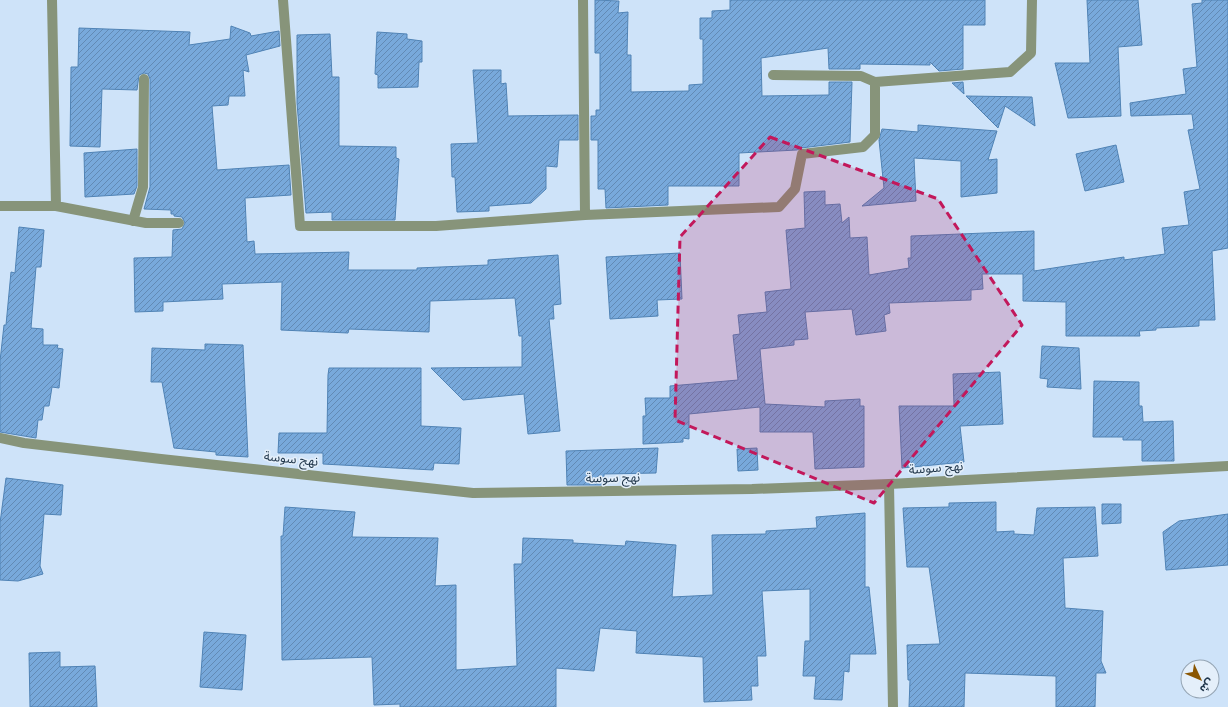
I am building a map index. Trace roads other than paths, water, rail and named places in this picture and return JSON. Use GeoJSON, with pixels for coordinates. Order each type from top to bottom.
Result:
{"type":"FeatureCollection","features":[{"type":"Feature","properties":{"kind":"street"},"geometry":{"type":"LineString","coordinates":[[52,0],[56,206]]}},
{"type":"Feature","properties":{"kind":"street"},"geometry":{"type":"LineString","coordinates":[[283,0],[300,226],[436,226],[585,215],[779,207],[795,189],[802,154],[863,147],[875,135],[875,82]]}},
{"type":"Feature","properties":{"kind":"street"},"geometry":{"type":"LineString","coordinates":[[582,0],[585,215]]}},
{"type":"Feature","properties":{"kind":"street"},"geometry":{"type":"LineString","coordinates":[[773,75],[861,76],[875,82],[1010,72],[1032,52],[1032,0]]}},
{"type":"Feature","properties":{"kind":"street"},"geometry":{"type":"LineString","coordinates":[[133,221],[143,187],[144,78]]}},
{"type":"Feature","properties":{"kind":"street"},"geometry":{"type":"LineString","coordinates":[[0,206],[56,206],[133,221],[178,223]]}},
{"type":"Feature","properties":{"kind":"street","name":"نهج سوسة"},"geometry":{"type":"LineString","coordinates":[[0,438],[24,443],[473,493],[752,489],[889,484],[1228,466]]}},
{"type":"Feature","properties":{"kind":"street"},"geometry":{"type":"LineString","coordinates":[[889,484],[894,707]]}}]}
